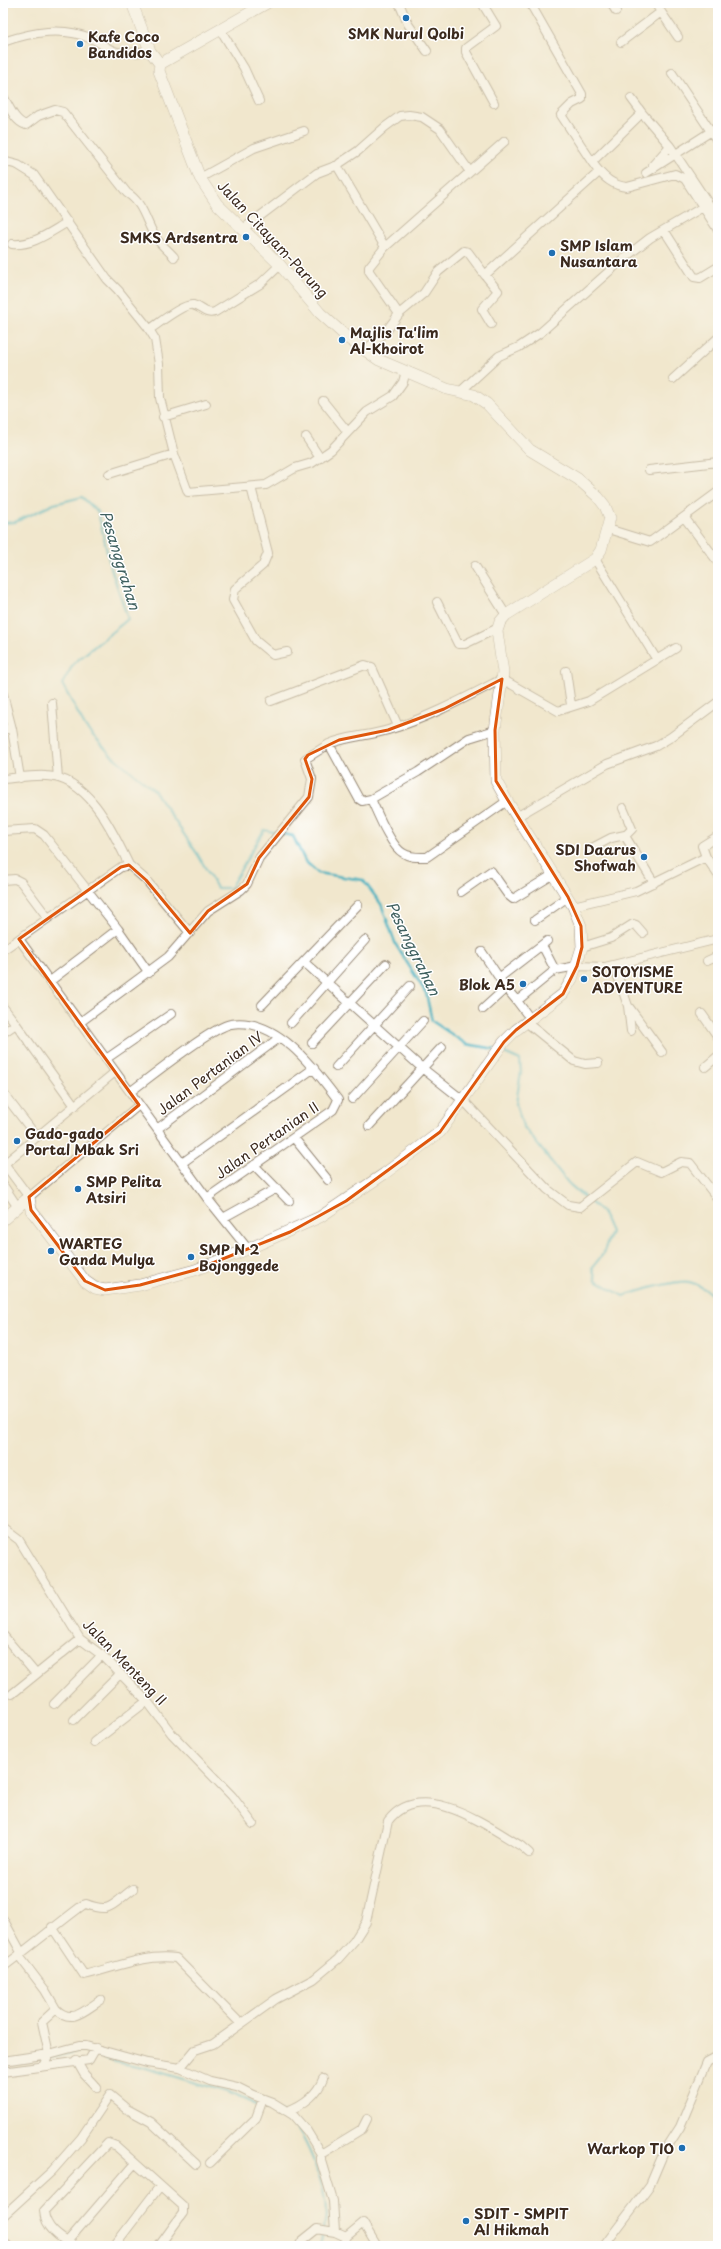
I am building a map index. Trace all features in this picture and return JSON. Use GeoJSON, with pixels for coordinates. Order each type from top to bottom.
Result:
{"type":"FeatureCollection","features":[{"type":"Feature","properties":{"kind":"street"},"geometry":{"type":"LineString","coordinates":[[132,3],[150,51],[160,64],[267,3]]}},
{"type":"Feature","properties":{"kind":"street"},"geometry":{"type":"LineString","coordinates":[[399,3],[408,24],[427,51]]}},
{"type":"Feature","properties":{"kind":"street"},"geometry":{"type":"LineString","coordinates":[[482,3],[496,26],[466,48],[466,52],[494,102]]}},
{"type":"Feature","properties":{"kind":"street"},"geometry":{"type":"LineString","coordinates":[[530,3],[582,94],[582,99],[572,104],[561,115],[599,172],[621,187],[635,185],[675,174],[680,176],[718,230]]}},
{"type":"Feature","properties":{"kind":"street"},"geometry":{"type":"LineString","coordinates":[[611,3],[616,12]]}},
{"type":"Feature","properties":{"kind":"street"},"geometry":{"type":"LineString","coordinates":[[655,3],[678,37]]}},
{"type":"Feature","properties":{"kind":"street"},"geometry":{"type":"LineString","coordinates":[[620,42],[661,12]]}},
{"type":"Feature","properties":{"kind":"street"},"geometry":{"type":"LineString","coordinates":[[220,29],[244,68],[259,101]]}},
{"type":"Feature","properties":{"kind":"street"},"geometry":{"type":"LineString","coordinates":[[3,42],[25,35],[51,32],[79,35],[93,39],[115,51],[150,51]]}},
{"type":"Feature","properties":{"kind":"street","name":"Jalan Citayam-Parung"},"geometry":{"type":"LineString","coordinates":[[160,64],[159,71],[200,178],[217,204],[280,265],[320,313],[364,351],[379,360],[447,389],[474,395],[487,404],[530,450],[578,479],[598,497],[605,506],[610,518],[601,550],[595,559]]}},
{"type":"Feature","properties":{"kind":"street"},"geometry":{"type":"LineString","coordinates":[[672,73],[715,129],[718,142]]}},
{"type":"Feature","properties":{"kind":"street"},"geometry":{"type":"LineString","coordinates":[[3,96],[16,118],[21,123],[26,125],[38,116],[54,110],[63,112],[127,193],[134,197],[147,217],[153,233],[174,257]]}},
{"type":"Feature","properties":{"kind":"street"},"geometry":{"type":"LineString","coordinates":[[631,98],[670,146],[718,218]]}},
{"type":"Feature","properties":{"kind":"street"},"geometry":{"type":"LineString","coordinates":[[592,162],[642,113]]}},
{"type":"Feature","properties":{"kind":"street"},"geometry":{"type":"LineString","coordinates":[[243,229],[316,173],[338,166],[400,116],[409,115],[422,117],[440,129],[470,172]]}},
{"type":"Feature","properties":{"kind":"street"},"geometry":{"type":"LineString","coordinates":[[646,173],[715,129]]}},
{"type":"Feature","properties":{"kind":"street"},"geometry":{"type":"LineString","coordinates":[[200,178],[254,148],[304,130]]}},
{"type":"Feature","properties":{"kind":"street"},"geometry":{"type":"LineString","coordinates":[[399,314],[368,270],[386,246],[506,141]]}},
{"type":"Feature","properties":{"kind":"street"},"geometry":{"type":"LineString","coordinates":[[635,185],[670,146]]}},
{"type":"Feature","properties":{"kind":"street"},"geometry":{"type":"LineString","coordinates":[[3,161],[18,165],[34,175],[107,280],[118,290],[150,329],[155,339],[159,364],[160,398],[163,417],[174,454],[188,492],[266,485],[295,468],[320,458],[331,450],[347,431],[367,412],[388,400],[396,392],[403,382],[406,371]]}},
{"type":"Feature","properties":{"kind":"street"},"geometry":{"type":"LineString","coordinates":[[338,166],[386,246]]}},
{"type":"Feature","properties":{"kind":"street"},"geometry":{"type":"LineString","coordinates":[[485,275],[599,172]]}},
{"type":"Feature","properties":{"kind":"street"},"geometry":{"type":"LineString","coordinates":[[461,391],[499,356],[524,344],[540,333],[623,259],[664,230],[703,207]]}},
{"type":"Feature","properties":{"kind":"street"},"geometry":{"type":"LineString","coordinates":[[12,244],[23,245],[68,222]]}},
{"type":"Feature","properties":{"kind":"street"},"geometry":{"type":"LineString","coordinates":[[664,230],[694,277],[700,278],[718,267]]}},
{"type":"Feature","properties":{"kind":"street"},"geometry":{"type":"LineString","coordinates":[[364,351],[386,330],[399,314],[424,294],[438,272],[464,251],[468,252],[498,291],[482,309],[492,324]]}},
{"type":"Feature","properties":{"kind":"street"},"geometry":{"type":"LineString","coordinates":[[150,329],[186,306],[196,306],[207,313],[215,312],[260,284],[280,265]]}},
{"type":"Feature","properties":{"kind":"street"},"geometry":{"type":"LineString","coordinates":[[673,379],[718,338]]}},
{"type":"Feature","properties":{"kind":"street"},"geometry":{"type":"LineString","coordinates":[[323,401],[347,431]]}},
{"type":"Feature","properties":{"kind":"street"},"geometry":{"type":"LineString","coordinates":[[163,417],[206,404]]}},
{"type":"Feature","properties":{"kind":"street"},"geometry":{"type":"LineString","coordinates":[[306,437],[320,458]]}},
{"type":"Feature","properties":{"kind":"street"},"geometry":{"type":"LineString","coordinates":[[109,474],[174,454]]}},
{"type":"Feature","properties":{"kind":"street"},"geometry":{"type":"LineString","coordinates":[[649,470],[718,462]]}},
{"type":"Feature","properties":{"kind":"street"},"geometry":{"type":"LineString","coordinates":[[251,487],[268,553],[263,564],[235,589],[232,600],[256,641],[273,655],[287,652]]}},
{"type":"Feature","properties":{"kind":"street"},"geometry":{"type":"LineString","coordinates":[[608,529],[650,542],[717,494]]}},
{"type":"Feature","properties":{"kind":"street"},"geometry":{"type":"LineString","coordinates":[[684,517],[718,562]]}},
{"type":"Feature","properties":{"kind":"street"},"geometry":{"type":"LineString","coordinates":[[437,602],[458,644],[465,644],[498,628],[506,615],[595,559],[657,660]]}},
{"type":"Feature","properties":{"kind":"street"},"geometry":{"type":"LineString","coordinates":[[476,566],[506,615]]}},
{"type":"Feature","properties":{"kind":"street"},"geometry":{"type":"LineString","coordinates":[[115,1072],[4,1163],[29,1197],[31,1210],[85,1281],[95,1288],[105,1290],[140,1285],[195,1270],[248,1249],[320,1216],[371,1183],[433,1139],[447,1125],[504,1042],[526,1018],[563,994],[572,979],[577,966],[582,947],[582,926],[571,901],[507,801],[496,781],[496,730],[502,679],[498,628]]}},
{"type":"Feature","properties":{"kind":"street"},"geometry":{"type":"LineString","coordinates":[[502,679],[555,710],[589,701],[676,648]]}},
{"type":"Feature","properties":{"kind":"street"},"geometry":{"type":"LineString","coordinates":[[270,701],[365,665],[372,667],[398,726]]}},
{"type":"Feature","properties":{"kind":"street"},"geometry":{"type":"LineString","coordinates":[[566,671],[571,705]]}},
{"type":"Feature","properties":{"kind":"street"},"geometry":{"type":"LineString","coordinates":[[79,1023],[168,957],[208,910],[241,890],[247,884],[259,858],[309,796],[312,788],[312,779],[305,759],[329,744],[339,740],[398,726],[444,709],[502,679]]}},
{"type":"Feature","properties":{"kind":"street"},"geometry":{"type":"LineString","coordinates":[[3,694],[12,729],[20,778]]}},
{"type":"Feature","properties":{"kind":"street"},"geometry":{"type":"LineString","coordinates":[[518,816],[607,764],[656,746],[672,737],[718,702]]}},
{"type":"Feature","properties":{"kind":"street"},"geometry":{"type":"LineString","coordinates":[[52,703],[58,778]]}},
{"type":"Feature","properties":{"kind":"street"},"geometry":{"type":"LineString","coordinates":[[3,729],[12,729]]}},
{"type":"Feature","properties":{"kind":"street"},"geometry":{"type":"LineString","coordinates":[[329,744],[359,799],[362,800],[371,799],[418,772],[469,738],[496,730]]}},
{"type":"Feature","properties":{"kind":"street"},"geometry":{"type":"LineString","coordinates":[[3,779],[46,776],[58,778],[77,787],[107,819],[129,865],[146,880],[190,933]]}},
{"type":"Feature","properties":{"kind":"street"},"geometry":{"type":"LineString","coordinates":[[371,799],[390,838],[401,853],[412,857],[427,857],[507,801]]}},
{"type":"Feature","properties":{"kind":"street"},"geometry":{"type":"LineString","coordinates":[[590,849],[611,838],[625,835],[632,829],[623,808]]}},
{"type":"Feature","properties":{"kind":"street"},"geometry":{"type":"LineString","coordinates":[[3,831],[27,829],[41,832],[118,929],[148,973]]}},
{"type":"Feature","properties":{"kind":"street"},"geometry":{"type":"LineString","coordinates":[[625,835],[654,883]]}},
{"type":"Feature","properties":{"kind":"street"},"geometry":{"type":"LineString","coordinates":[[718,836],[702,846],[706,857],[718,875]]}},
{"type":"Feature","properties":{"kind":"street"},"geometry":{"type":"LineString","coordinates":[[535,920],[571,901],[636,890],[654,883],[706,857]]}},
{"type":"Feature","properties":{"kind":"street"},"geometry":{"type":"LineString","coordinates":[[3,950],[120,867],[129,865]]}},
{"type":"Feature","properties":{"kind":"street"},"geometry":{"type":"LineString","coordinates":[[461,892],[491,871],[508,895],[513,899],[554,874]]}},
{"type":"Feature","properties":{"kind":"street"},"geometry":{"type":"LineString","coordinates":[[3,880],[15,879],[21,882],[48,918]]}},
{"type":"Feature","properties":{"kind":"street"},"geometry":{"type":"LineString","coordinates":[[262,1005],[358,905]]}},
{"type":"Feature","properties":{"kind":"street"},"geometry":{"type":"LineString","coordinates":[[582,947],[611,938],[633,924],[636,925],[642,933]]}},
{"type":"Feature","properties":{"kind":"street"},"geometry":{"type":"LineString","coordinates":[[49,982],[118,929]]}},
{"type":"Feature","properties":{"kind":"street"},"geometry":{"type":"LineString","coordinates":[[18,939],[207,1198],[248,1249]]}},
{"type":"Feature","properties":{"kind":"street"},"geometry":{"type":"LineString","coordinates":[[517,1001],[555,970],[577,966],[595,968],[614,965],[718,939]]}},
{"type":"Feature","properties":{"kind":"street"},"geometry":{"type":"LineString","coordinates":[[291,1023],[365,940]]}},
{"type":"Feature","properties":{"kind":"street"},"geometry":{"type":"LineString","coordinates":[[499,978],[544,943],[555,970]]}},
{"type":"Feature","properties":{"kind":"street"},"geometry":{"type":"LineString","coordinates":[[482,952],[506,988],[517,1001],[526,1018],[574,1061],[585,1064],[598,1063]]}},
{"type":"Feature","properties":{"kind":"street"},"geometry":{"type":"LineString","coordinates":[[707,961],[718,956]]}},
{"type":"Feature","properties":{"kind":"street"},"geometry":{"type":"LineString","coordinates":[[304,962],[422,1068],[464,1101],[547,1189],[568,1205],[580,1207],[637,1162],[661,1172],[686,1162],[694,1167],[718,1199]]}},
{"type":"Feature","properties":{"kind":"street"},"geometry":{"type":"LineString","coordinates":[[312,1043],[386,964]]}},
{"type":"Feature","properties":{"kind":"street"},"geometry":{"type":"LineString","coordinates":[[614,965],[628,1006],[631,1031]]}},
{"type":"Feature","properties":{"kind":"street"},"geometry":{"type":"LineString","coordinates":[[336,1067],[410,986]]}},
{"type":"Feature","properties":{"kind":"street"},"geometry":{"type":"LineString","coordinates":[[483,1009],[506,988]]}},
{"type":"Feature","properties":{"kind":"street"},"geometry":{"type":"LineString","coordinates":[[628,1006],[662,1052]]}},
{"type":"Feature","properties":{"kind":"street"},"geometry":{"type":"LineString","coordinates":[[3,1007],[75,1106]]}},
{"type":"Feature","properties":{"kind":"street"},"geometry":{"type":"LineString","coordinates":[[106,1059],[171,1014]]}},
{"type":"Feature","properties":{"kind":"street"},"geometry":{"type":"LineString","coordinates":[[702,1014],[718,1037]]}},
{"type":"Feature","properties":{"kind":"street"},"geometry":{"type":"LineString","coordinates":[[352,1099],[423,1021]]}},
{"type":"Feature","properties":{"kind":"street"},"geometry":{"type":"LineString","coordinates":[[3,1033],[16,1024]]}},
{"type":"Feature","properties":{"kind":"street"},"geometry":{"type":"LineString","coordinates":[[130,1092],[221,1028],[230,1024],[256,1026],[279,1038],[299,1052],[314,1068],[182,1163]]}},
{"type":"Feature","properties":{"kind":"street","name":"Jalan Pertanian IV"},"geometry":{"type":"LineString","coordinates":[[157,1129],[279,1038]]}},
{"type":"Feature","properties":{"kind":"street"},"geometry":{"type":"LineString","coordinates":[[369,1126],[442,1047]]}},
{"type":"Feature","properties":{"kind":"street"},"geometry":{"type":"LineString","coordinates":[[705,1067],[718,1056]]}},
{"type":"Feature","properties":{"kind":"street","name":"Jalan Pertanian II"},"geometry":{"type":"LineString","coordinates":[[207,1198],[333,1110],[338,1100],[314,1068]]}},
{"type":"Feature","properties":{"kind":"street"},"geometry":{"type":"LineString","coordinates":[[3,1093],[37,1137]]}},
{"type":"Feature","properties":{"kind":"street"},"geometry":{"type":"LineString","coordinates":[[3,1220],[17,1206],[140,1105]]}},
{"type":"Feature","properties":{"kind":"street"},"geometry":{"type":"LineString","coordinates":[[294,1138],[328,1180]]}},
{"type":"Feature","properties":{"kind":"street"},"geometry":{"type":"LineString","coordinates":[[254,1165],[289,1201]]}},
{"type":"Feature","properties":{"kind":"street"},"geometry":{"type":"LineString","coordinates":[[3,1185],[17,1206],[31,1210]]}},
{"type":"Feature","properties":{"kind":"street"},"geometry":{"type":"LineString","coordinates":[[224,1218],[277,1188]]}},
{"type":"Feature","properties":{"kind":"street","name":"Jalan Menteng II"},"geometry":{"type":"LineString","coordinates":[[3,1528],[18,1540],[80,1639],[102,1655],[147,1701],[172,1734],[232,1796],[253,1824]]}},
{"type":"Feature","properties":{"kind":"street"},"geometry":{"type":"LineString","coordinates":[[3,1635],[36,1674]]}},
{"type":"Feature","properties":{"kind":"street"},"geometry":{"type":"LineString","coordinates":[[12,1694],[80,1639]]}},
{"type":"Feature","properties":{"kind":"street"},"geometry":{"type":"LineString","coordinates":[[54,1704],[102,1655]]}},
{"type":"Feature","properties":{"kind":"street"},"geometry":{"type":"LineString","coordinates":[[74,1720],[120,1674]]}},
{"type":"Feature","properties":{"kind":"street"},"geometry":{"type":"LineString","coordinates":[[94,1742],[147,1701]]}},
{"type":"Feature","properties":{"kind":"street"},"geometry":{"type":"LineString","coordinates":[[180,2068],[195,2050],[213,2044],[293,1989],[314,1979],[338,1960],[354,1941],[366,1922],[388,1821],[395,1811],[420,1803],[456,1808],[521,1846],[528,1853]]}},
{"type":"Feature","properties":{"kind":"street"},"geometry":{"type":"LineString","coordinates":[[3,1967],[38,1941],[52,1927],[85,1904],[96,1909],[110,1907],[133,1889]]}},
{"type":"Feature","properties":{"kind":"street"},"geometry":{"type":"LineString","coordinates":[[3,1919],[20,1954],[45,1990],[56,2009],[65,2017],[72,2017],[101,2000]]}},
{"type":"Feature","properties":{"kind":"street"},"geometry":{"type":"LineString","coordinates":[[52,1927],[84,1975],[106,1968],[156,1958],[176,1958],[241,2024]]}},
{"type":"Feature","properties":{"kind":"street"},"geometry":{"type":"LineString","coordinates":[[47,2059],[42,2022],[56,2009]]}},
{"type":"Feature","properties":{"kind":"street"},"geometry":{"type":"LineString","coordinates":[[3,2072],[47,2059],[79,2046],[93,2052],[180,2068],[210,2080],[237,2087],[264,2099],[287,2111],[307,2131],[322,2154],[321,2161],[333,2201],[332,2232]]}},
{"type":"Feature","properties":{"kind":"street"},"geometry":{"type":"LineString","coordinates":[[3,2061],[47,2059],[88,2060],[93,2052]]}},
{"type":"Feature","properties":{"kind":"street"},"geometry":{"type":"LineString","coordinates":[[604,2246],[650,2185],[664,2152],[680,2127],[707,2062],[718,2056]]}},
{"type":"Feature","properties":{"kind":"street"},"geometry":{"type":"LineString","coordinates":[[76,2060],[84,2074],[97,2088]]}},
{"type":"Feature","properties":{"kind":"street"},"geometry":{"type":"LineString","coordinates":[[287,2111],[304,2103],[311,2097],[323,2079]]}},
{"type":"Feature","properties":{"kind":"street"},"geometry":{"type":"LineString","coordinates":[[3,2216],[52,2171],[81,2138],[110,2095],[127,2108],[151,2122],[196,2164]]}},
{"type":"Feature","properties":{"kind":"street"},"geometry":{"type":"LineString","coordinates":[[210,2163],[256,2118],[264,2099]]}},
{"type":"Feature","properties":{"kind":"street"},"geometry":{"type":"LineString","coordinates":[[322,2154],[362,2129],[367,2119]]}},
{"type":"Feature","properties":{"kind":"street"},"geometry":{"type":"LineString","coordinates":[[135,2163],[70,2244],[51,2229],[47,2223],[44,2211],[108,2143],[112,2144],[135,2163],[176,2199],[184,2210],[159,2246]]}},
{"type":"Feature","properties":{"kind":"street"},"geometry":{"type":"LineString","coordinates":[[114,2246],[160,2186]]}},
{"type":"Feature","properties":{"kind":"street"},"geometry":{"type":"LineString","coordinates":[[299,2246],[302,2240],[317,2229],[332,2232],[345,2242],[363,2223],[377,2246]]}},
{"type":"Feature","properties":{"kind":"street"},"geometry":{"type":"LineString","coordinates":[[3,2241],[8,2246]]}},
{"type":"Feature","properties":{"kind":"highlighted area"},"geometry":{"type":"Polygon","coordinates":[[[502,679],[495,730],[496,781],[568,897],[581,926],[582,947],[577,966],[563,994],[516,1030],[504,1042],[440,1132],[346,1201],[290,1232],[195,1270],[140,1285],[105,1290],[85,1281],[31,1210],[29,1197],[139,1105],[19,939],[121,867],[129,865],[146,880],[190,933],[208,911],[247,884],[259,858],[309,797],[312,779],[305,759],[308,755],[339,740],[388,730],[444,709],[502,679]]]}},
{"type":"Feature","properties":{"kind":"waterway","name":"Pesanggrahan"},"geometry":{"type":"LineString","coordinates":[[3,523],[15,522],[54,504],[82,497],[98,512],[110,565],[128,619],[74,663],[62,684],[86,728],[111,755],[154,790],[198,855],[217,888],[230,888],[264,830],[293,836],[305,861],[318,873],[363,880],[381,904],[396,945],[426,993],[432,1021],[466,1044],[495,1049]]}},
{"type":"Feature","properties":{"kind":"waterway","name":"Pesanggrahan"},"geometry":{"type":"LineString","coordinates":[[502,1052],[520,1060],[521,1072],[516,1104],[523,1126],[569,1184],[602,1212],[611,1232],[603,1254],[592,1268],[596,1280],[623,1296],[665,1284],[689,1282],[701,1287],[718,1300]]}},
{"type":"Feature","properties":{"kind":"waterway"},"geometry":{"type":"LineString","coordinates":[[49,2058],[81,2050],[116,2062],[142,2067],[227,2092],[257,2105]]}},
{"type":"Feature","properties":{"kind":"waterway"},"geometry":{"type":"LineString","coordinates":[[265,2108],[280,2113],[291,2121],[299,2131],[313,2159],[322,2188],[326,2213],[320,2246]]}},
{"type":"Feature","properties":{"kind":"place","name":"SMK Nurul Qolbi"},"geometry":{"type":"Point","coordinates":[406,18]}},
{"type":"Feature","properties":{"kind":"place","name":"Kafe Coco Bandidos"},"geometry":{"type":"Point","coordinates":[80,44]}},
{"type":"Feature","properties":{"kind":"place","name":"SMKS Ardsentra"},"geometry":{"type":"Point","coordinates":[246,237]}},
{"type":"Feature","properties":{"kind":"place","name":"SMP Islam Nusantara"},"geometry":{"type":"Point","coordinates":[552,253]}},
{"type":"Feature","properties":{"kind":"place","name":"Majlis Ta'lim Al-Khoirot"},"geometry":{"type":"Point","coordinates":[342,340]}},
{"type":"Feature","properties":{"kind":"place","name":"SDI Daarus Shofwah"},"geometry":{"type":"Point","coordinates":[644,857]}},
{"type":"Feature","properties":{"kind":"place","name":"SOTOYISME ADVENTURE"},"geometry":{"type":"Point","coordinates":[584,979]}},
{"type":"Feature","properties":{"kind":"place","name":"Blok A5"},"geometry":{"type":"Point","coordinates":[523,984]}},
{"type":"Feature","properties":{"kind":"place","name":"Gado-gado Portal Mbak Sri"},"geometry":{"type":"Point","coordinates":[17,1141]}},
{"type":"Feature","properties":{"kind":"place","name":"SMP Pelita Atsiri"},"geometry":{"type":"Point","coordinates":[78,1189]}},
{"type":"Feature","properties":{"kind":"place","name":"WARTEG Ganda Mulya"},"geometry":{"type":"Point","coordinates":[51,1251]}},
{"type":"Feature","properties":{"kind":"place","name":"SMP N 2 Bojonggede"},"geometry":{"type":"Point","coordinates":[191,1257]}},
{"type":"Feature","properties":{"kind":"place","name":"Warkop TIO"},"geometry":{"type":"Point","coordinates":[682,2148]}},
{"type":"Feature","properties":{"kind":"place","name":"SDIT - SMPIT Al Hikmah"},"geometry":{"type":"Point","coordinates":[466,2221]}}]}
